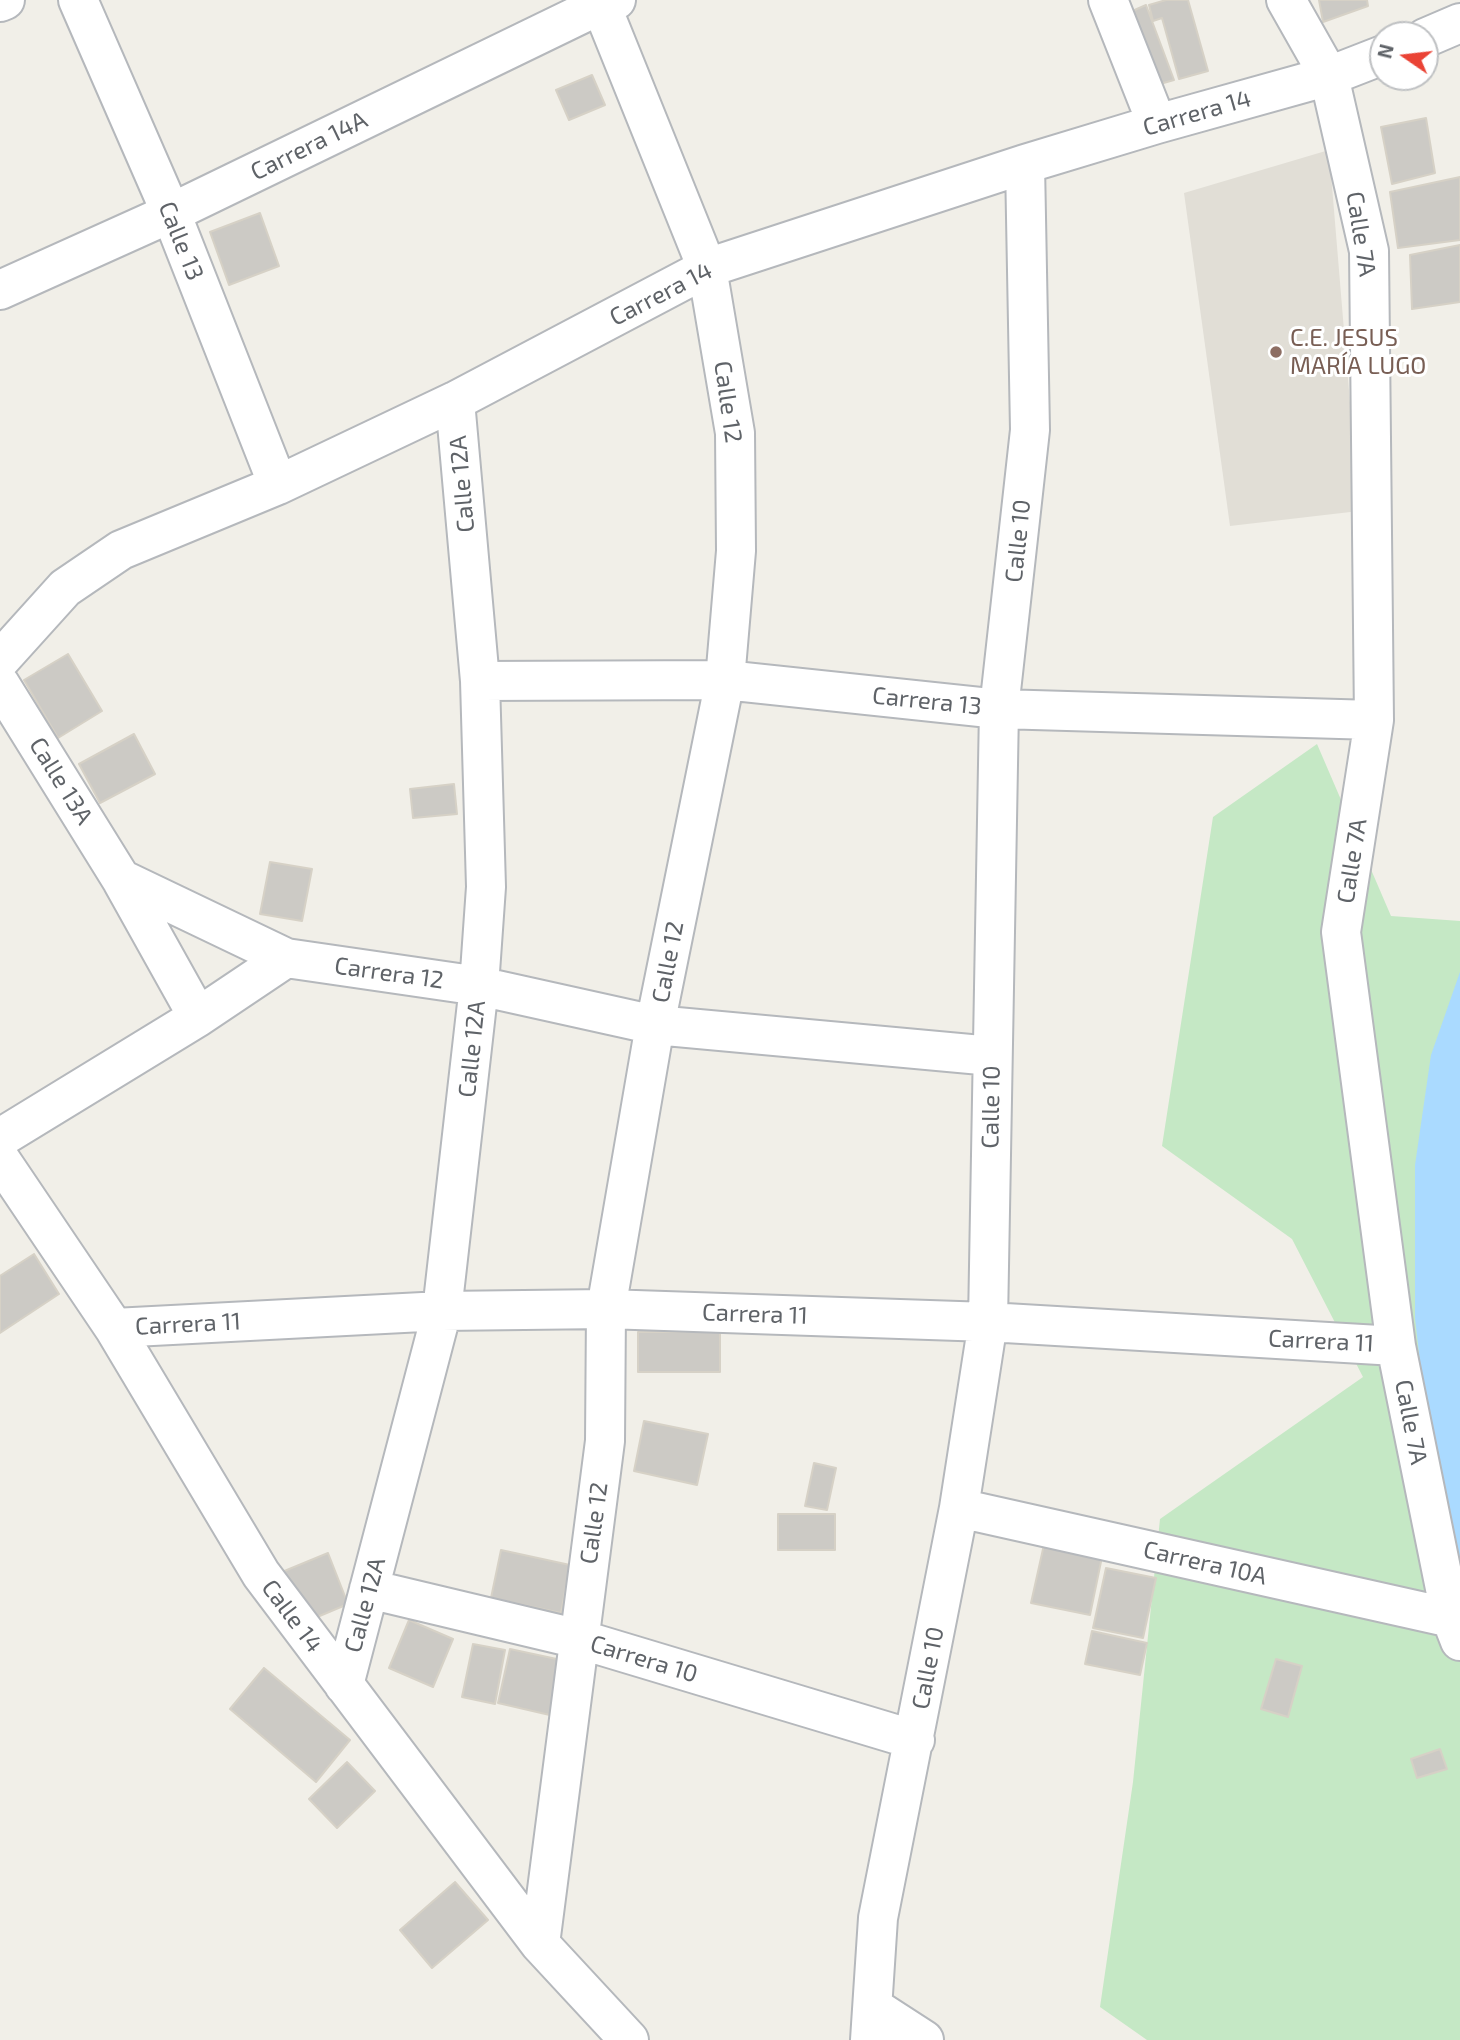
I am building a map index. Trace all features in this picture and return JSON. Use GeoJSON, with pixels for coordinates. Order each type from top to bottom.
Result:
{"type":"FeatureCollection","features":[{"type":"Feature","properties":{"kind":"street"},"geometry":{"type":"LineString","coordinates":[[0,2],[5,0]]}},
{"type":"Feature","properties":{"kind":"street","name":"Calle 13"},"geometry":{"type":"LineString","coordinates":[[78,0],[171,213],[278,485]]}},
{"type":"Feature","properties":{"kind":"street"},"geometry":{"type":"LineString","coordinates":[[1108,0],[1157,124]]}},
{"type":"Feature","properties":{"kind":"street","name":"Calle 7A"},"geometry":{"type":"LineString","coordinates":[[1286,0],[1329,76],[1369,251],[1374,720],[1341,932],[1396,1346],[1456,1629]]}},
{"type":"Feature","properties":{"kind":"street","name":"Carrera 14A"},"geometry":{"type":"LineString","coordinates":[[0,290],[171,213],[605,2]]}},
{"type":"Feature","properties":{"kind":"street","name":"Calle 12"},"geometry":{"type":"LineString","coordinates":[[540,1944],[606,1441],[606,1309],[655,1025],[725,680],[736,551],[735,433],[707,268],[605,2]]}},
{"type":"Feature","properties":{"kind":"street"},"geometry":{"type":"LineString","coordinates":[[1439,32],[1460,23]]}},
{"type":"Feature","properties":{"kind":"street","name":"Carrera 14"},"geometry":{"type":"LineString","coordinates":[[0,660],[65,588],[121,550],[278,485],[454,401],[707,268],[1025,164],[1329,76],[1369,60]]}},
{"type":"Feature","properties":{"kind":"street","name":"Calle 10"},"geometry":{"type":"LineString","coordinates":[[872,2023],[878,1917],[959,1508],[988,1322],[999,709],[1030,430],[1025,164]]}},
{"type":"Feature","properties":{"kind":"street","name":"Calle 12A"},"geometry":{"type":"LineString","coordinates":[[344,1685],[442,1311],[479,986],[485,887],[480,681],[454,401]]}},
{"type":"Feature","properties":{"kind":"street","name":"Carrera 13"},"geometry":{"type":"LineString","coordinates":[[480,681],[725,680],[999,709],[1374,720]]}},
{"type":"Feature","properties":{"kind":"street","name":"Calle 13A"},"geometry":{"type":"LineString","coordinates":[[0,684],[121,879],[198,1017]]}},
{"type":"Feature","properties":{"kind":"street"},"geometry":{"type":"LineString","coordinates":[[121,879],[286,958]]}},
{"type":"Feature","properties":{"kind":"street"},"geometry":{"type":"LineString","coordinates":[[0,1138],[198,1017],[286,958]]}},
{"type":"Feature","properties":{"kind":"street","name":"Carrera 12"},"geometry":{"type":"LineString","coordinates":[[286,958],[479,986],[655,1025],[992,1056]]}},
{"type":"Feature","properties":{"kind":"street","name":"Calle 14"},"geometry":{"type":"LineString","coordinates":[[0,1159],[114,1328],[261,1574],[540,1944],[629,2040]]}},
{"type":"Feature","properties":{"kind":"street","name":"Carrera 11"},"geometry":{"type":"LineString","coordinates":[[114,1328],[442,1311],[606,1309],[988,1322],[1396,1346]]}},
{"type":"Feature","properties":{"kind":"street","name":"Carrera 10A"},"geometry":{"type":"LineString","coordinates":[[959,1508],[1456,1629]]}},
{"type":"Feature","properties":{"kind":"street","name":"Carrera 10"},"geometry":{"type":"LineString","coordinates":[[369,1589],[579,1639],[915,1740]]}},
{"type":"Feature","properties":{"kind":"street"},"geometry":{"type":"LineString","coordinates":[[872,2023],[924,2040]]}},
{"type":"Feature","properties":{"kind":"shaded area","name":"C.E. JESUS MARÍA LUGO"},"geometry":{"type":"Polygon","coordinates":[[[1329,150],[1359,511],[1230,526],[1184,193],[1329,150]]]}},
{"type":"Feature","properties":{"kind":"green space"},"geometry":{"type":"Polygon","coordinates":[[[1317,744],[1391,916],[1460,921],[1460,2040],[1147,2040],[1100,2007],[1133,1782],[1160,1519],[1363,1377],[1292,1239],[1162,1146],[1213,817],[1317,744]]]}},
{"type":"Feature","properties":{"kind":"water"},"geometry":{"type":"Polygon","coordinates":[[[1460,972],[1460,1570],[1431,1458],[1415,1318],[1415,1165],[1431,1055],[1460,972]]]}},
{"type":"Feature","properties":{"kind":"building"},"geometry":{"type":"Polygon","coordinates":[[[1166,0],[1188,0],[1208,71],[1179,79],[1162,18],[1153,21],[1149,5],[1166,0]]]}},
{"type":"Feature","properties":{"kind":"building"},"geometry":{"type":"Polygon","coordinates":[[[1319,0],[1367,0],[1368,6],[1323,22],[1319,0]]]}},
{"type":"Feature","properties":{"kind":"building"},"geometry":{"type":"Polygon","coordinates":[[[1146,5],[1174,80],[1160,84],[1130,12],[1146,5]]]}},
{"type":"Feature","properties":{"kind":"building"},"geometry":{"type":"Polygon","coordinates":[[[592,75],[605,105],[569,120],[556,90],[592,75]]]}},
{"type":"Feature","properties":{"kind":"building"},"geometry":{"type":"Polygon","coordinates":[[[1426,118],[1435,173],[1392,184],[1381,127],[1426,118]]]}},
{"type":"Feature","properties":{"kind":"building"},"geometry":{"type":"Polygon","coordinates":[[[1460,177],[1460,240],[1398,248],[1390,192],[1460,177]]]}},
{"type":"Feature","properties":{"kind":"building"},"geometry":{"type":"Polygon","coordinates":[[[260,213],[279,266],[229,285],[210,232],[260,213]]]}},
{"type":"Feature","properties":{"kind":"building"},"geometry":{"type":"Polygon","coordinates":[[[1460,245],[1460,302],[1412,309],[1410,255],[1460,245]]]}},
{"type":"Feature","properties":{"kind":"building"},"geometry":{"type":"Polygon","coordinates":[[[68,654],[102,711],[58,738],[24,680],[68,654]]]}},
{"type":"Feature","properties":{"kind":"building"},"geometry":{"type":"Polygon","coordinates":[[[134,734],[155,774],[100,803],[79,764],[134,734]]]}},
{"type":"Feature","properties":{"kind":"building"},"geometry":{"type":"Polygon","coordinates":[[[454,784],[457,814],[413,818],[410,789],[454,784]]]}},
{"type":"Feature","properties":{"kind":"building"},"geometry":{"type":"Polygon","coordinates":[[[270,862],[312,869],[302,921],[260,914],[270,862]]]}},
{"type":"Feature","properties":{"kind":"building"},"geometry":{"type":"Polygon","coordinates":[[[34,1254],[59,1294],[0,1333],[0,1276],[34,1254]]]}},
{"type":"Feature","properties":{"kind":"building"},"geometry":{"type":"Polygon","coordinates":[[[638,1332],[720,1332],[720,1372],[638,1372],[638,1332]]]}},
{"type":"Feature","properties":{"kind":"building"},"geometry":{"type":"Polygon","coordinates":[[[644,1421],[708,1434],[697,1485],[634,1471],[644,1421]]]}},
{"type":"Feature","properties":{"kind":"building"},"geometry":{"type":"Polygon","coordinates":[[[814,1463],[836,1468],[827,1510],[805,1506],[814,1463]]]}},
{"type":"Feature","properties":{"kind":"building"},"geometry":{"type":"Polygon","coordinates":[[[778,1514],[835,1514],[835,1550],[778,1550],[778,1514]]]}},
{"type":"Feature","properties":{"kind":"building"},"geometry":{"type":"Polygon","coordinates":[[[1045,1540],[1103,1552],[1090,1615],[1031,1603],[1045,1540]]]}},
{"type":"Feature","properties":{"kind":"building"},"geometry":{"type":"Polygon","coordinates":[[[501,1550],[570,1565],[561,1613],[491,1598],[501,1550]]]}},
{"type":"Feature","properties":{"kind":"building"},"geometry":{"type":"Polygon","coordinates":[[[328,1553],[348,1604],[303,1623],[282,1572],[328,1553]]]}},
{"type":"Feature","properties":{"kind":"building"},"geometry":{"type":"Polygon","coordinates":[[[1106,1568],[1156,1578],[1143,1638],[1093,1628],[1106,1568]]]}},
{"type":"Feature","properties":{"kind":"building"},"geometry":{"type":"Polygon","coordinates":[[[409,1620],[453,1639],[433,1687],[389,1668],[409,1620]]]}},
{"type":"Feature","properties":{"kind":"building"},"geometry":{"type":"Polygon","coordinates":[[[1092,1631],[1147,1643],[1140,1675],[1085,1664],[1092,1631]]]}},
{"type":"Feature","properties":{"kind":"building"},"geometry":{"type":"Polygon","coordinates":[[[473,1644],[505,1650],[495,1704],[462,1697],[473,1644]]]}},
{"type":"Feature","properties":{"kind":"building"},"geometry":{"type":"Polygon","coordinates":[[[510,1649],[566,1661],[554,1716],[498,1703],[510,1649]]]}},
{"type":"Feature","properties":{"kind":"building"},"geometry":{"type":"Polygon","coordinates":[[[1276,1659],[1302,1666],[1288,1717],[1261,1709],[1276,1659]]]}},
{"type":"Feature","properties":{"kind":"building"},"geometry":{"type":"Polygon","coordinates":[[[264,1668],[350,1740],[316,1782],[230,1709],[264,1668]]]}},
{"type":"Feature","properties":{"kind":"building"},"geometry":{"type":"Polygon","coordinates":[[[1440,1749],[1447,1769],[1417,1778],[1411,1759],[1440,1749]]]}},
{"type":"Feature","properties":{"kind":"building"},"geometry":{"type":"Polygon","coordinates":[[[347,1762],[375,1791],[337,1828],[309,1799],[347,1762]]]}},
{"type":"Feature","properties":{"kind":"building"},"geometry":{"type":"Polygon","coordinates":[[[455,1882],[488,1920],[432,1968],[400,1930],[455,1882]]]}},
{"type":"Feature","properties":{"kind":"place","name":"C.E. JESUS MARÍA LUGO"},"geometry":{"type":"Point","coordinates":[1276,352]}}]}
